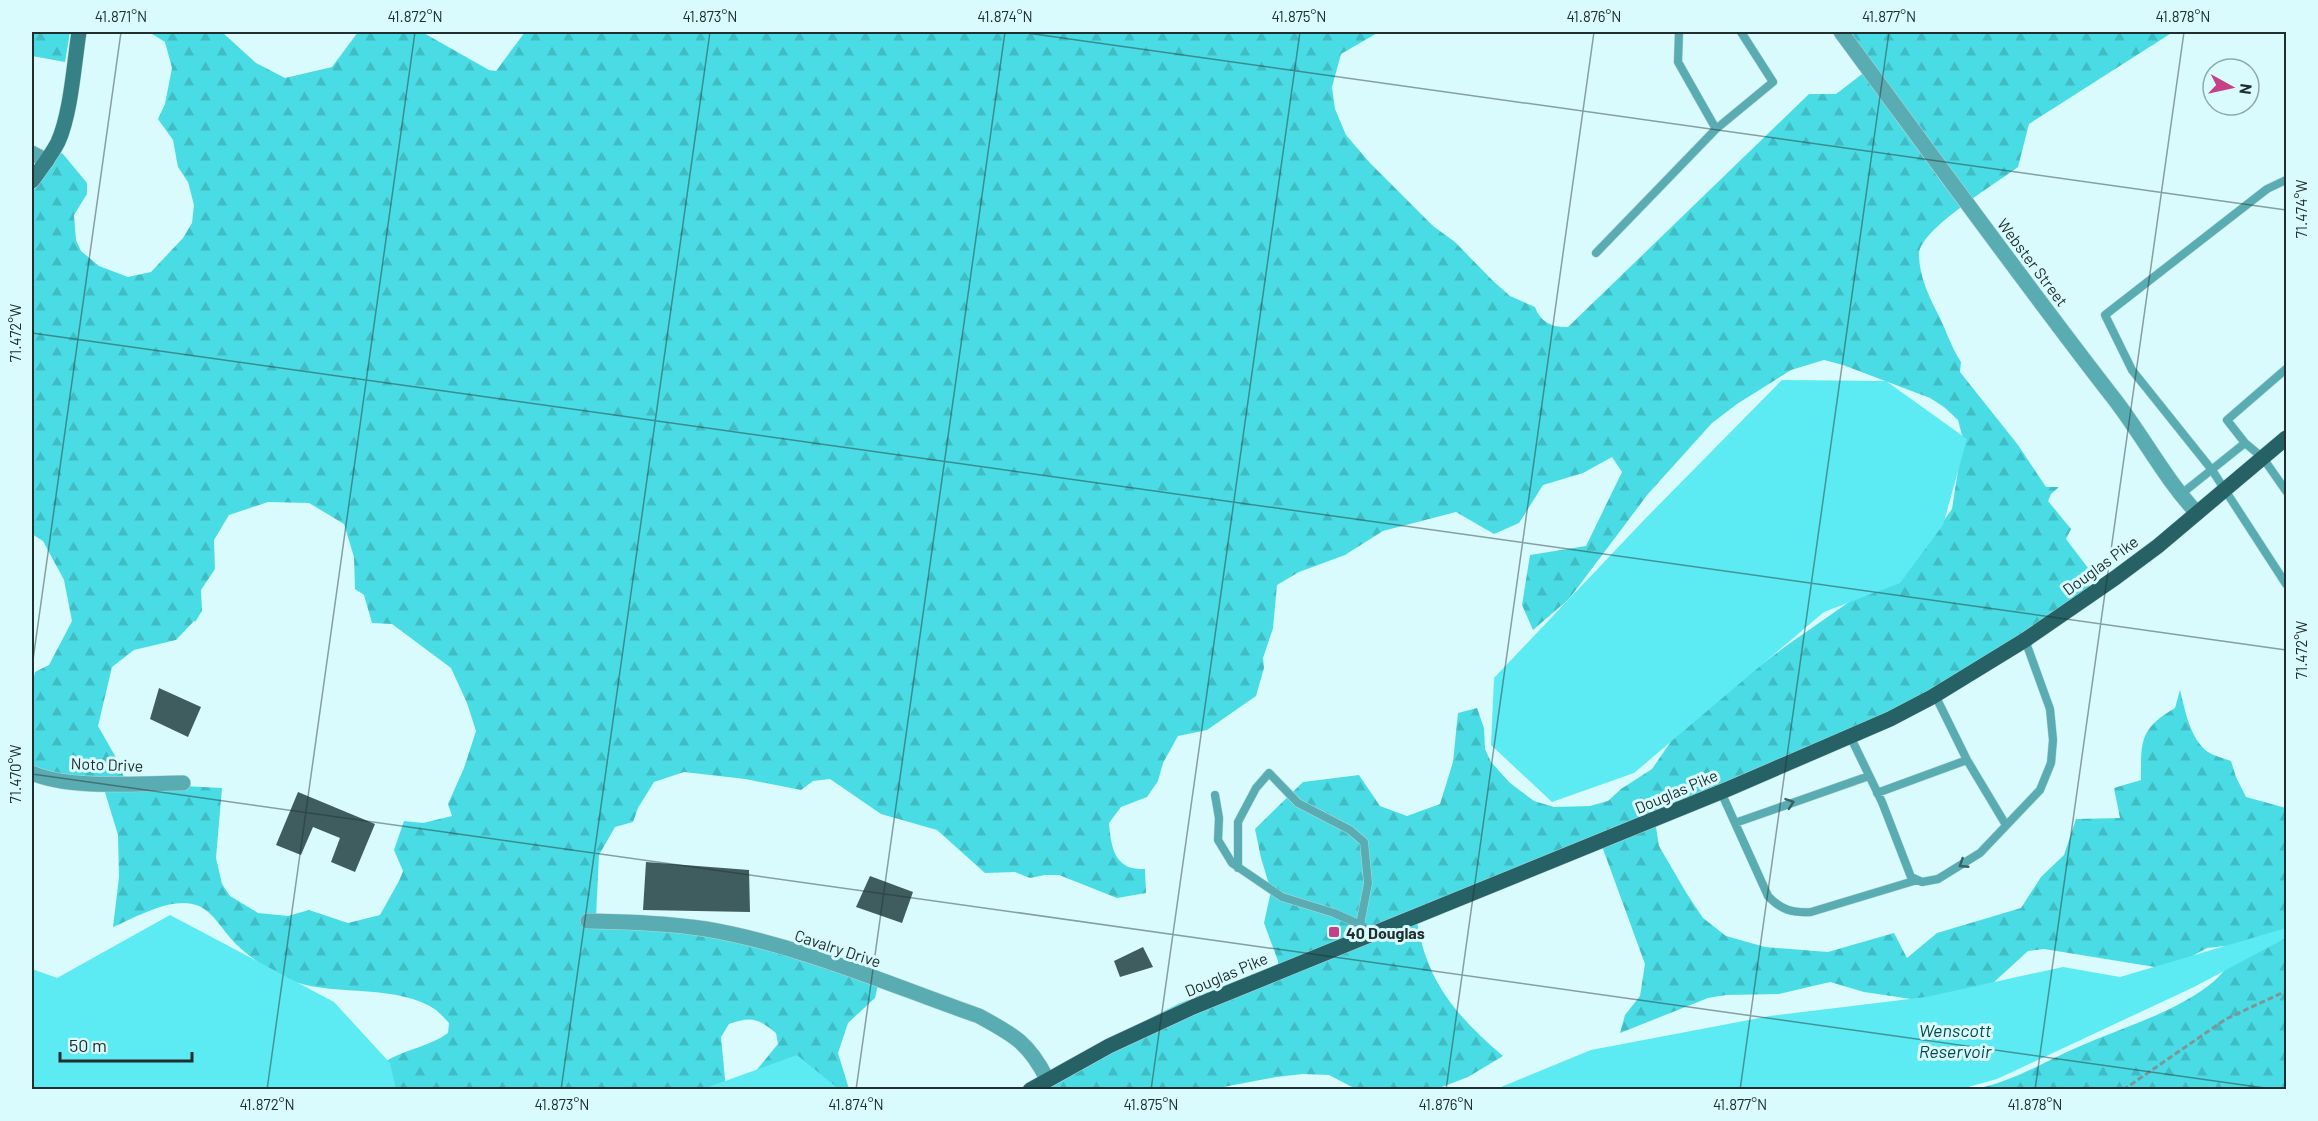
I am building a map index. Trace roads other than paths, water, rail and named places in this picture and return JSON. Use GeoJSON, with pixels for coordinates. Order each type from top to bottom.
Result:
{"type":"FeatureCollection","features":[{"type":"Feature","properties":{"kind":"main road","name":"Douglas Pike"},"geometry":{"type":"LineString","coordinates":[[1030,1089],[1109,1046],[1193,1007],[1721,792],[1850,736],[1935,695],[2025,640],[2115,578],[2286,438]]}},
{"type":"Feature","properties":{"kind":"street"},"geometry":{"type":"LineString","coordinates":[[32,181],[59,140],[79,32]]}},
{"type":"Feature","properties":{"kind":"street","name":"Webster Street"},"geometry":{"type":"LineString","coordinates":[[1841,32],[2039,303],[2115,399],[2180,495],[2197,513]]}},
{"type":"Feature","properties":{"kind":"street"},"geometry":{"type":"LineString","coordinates":[[32,153],[47,161]]}},
{"type":"Feature","properties":{"kind":"street","name":"Noto Drive"},"geometry":{"type":"LineString","coordinates":[[32,773],[53,780],[75,782],[183,783]]}},
{"type":"Feature","properties":{"kind":"street","name":"Cavalry Drive"},"geometry":{"type":"LineString","coordinates":[[588,921],[707,929],[777,947],[853,971],[979,1016],[992,1023],[1029,1050],[1047,1079]]}},
{"type":"Feature","properties":{"kind":"lane"},"geometry":{"type":"LineString","coordinates":[[1679,32],[1678,62],[1716,129]]}},
{"type":"Feature","properties":{"kind":"lane"},"geometry":{"type":"LineString","coordinates":[[1596,253],[1716,129],[1773,82],[1741,32]]}},
{"type":"Feature","properties":{"kind":"lane"},"geometry":{"type":"LineString","coordinates":[[2286,180],[2267,189],[2105,315],[2132,370],[2212,470],[2286,584]]}},
{"type":"Feature","properties":{"kind":"lane"},"geometry":{"type":"LineString","coordinates":[[2286,369],[2228,420],[2245,444],[2263,458],[2286,491]]}},
{"type":"Feature","properties":{"kind":"lane"},"geometry":{"type":"LineString","coordinates":[[2180,495],[2245,444]]}},
{"type":"Feature","properties":{"kind":"lane"},"geometry":{"type":"LineString","coordinates":[[1850,736],[1877,792],[1911,877],[1922,882],[1938,879],[1953,871],[1980,854],[2040,790],[2051,763],[2053,740],[2050,710],[2025,640]]}},
{"type":"Feature","properties":{"kind":"lane"},"geometry":{"type":"LineString","coordinates":[[1935,695],[1967,760],[2006,825]]}},
{"type":"Feature","properties":{"kind":"lane"},"geometry":{"type":"LineString","coordinates":[[1877,792],[1967,760]]}},
{"type":"Feature","properties":{"kind":"lane"},"geometry":{"type":"LineString","coordinates":[[1238,868],[1238,822],[1256,788],[1269,773],[1298,803],[1350,830],[1364,842],[1368,883],[1360,925]]}},
{"type":"Feature","properties":{"kind":"lane"},"geometry":{"type":"LineString","coordinates":[[1735,823],[1869,776]]}},
{"type":"Feature","properties":{"kind":"lane"},"geometry":{"type":"LineString","coordinates":[[1721,792],[1768,896],[1777,907],[1794,913],[1811,912],[1917,880]]}},
{"type":"Feature","properties":{"kind":"lane"},"geometry":{"type":"LineString","coordinates":[[1215,795],[1219,818],[1218,840],[1232,863],[1282,897],[1334,913],[1375,932]]}},
{"type":"Feature","properties":{"kind":"water"},"geometry":{"type":"Polygon","coordinates":[[[1782,380],[1886,381],[1967,439],[1943,525],[1900,583],[1824,612],[1634,773],[1552,802],[1491,745],[1494,678],[1644,520],[1782,380]]]}},
{"type":"Feature","properties":{"kind":"water"},"geometry":{"type":"Polygon","coordinates":[[[170,915],[334,1002],[390,1063],[396,1089],[32,1089],[32,969],[57,978],[170,915]]]}},
{"type":"Feature","properties":{"kind":"water","name":"Wenscott Reservoir"},"geometry":{"type":"Polygon","coordinates":[[[2286,928],[2286,938],[2194,987],[1997,1079],[1961,1089],[1496,1089],[1591,1050],[1770,1016],[1926,997],[2063,967],[2120,977],[2286,928]]]}},
{"type":"Feature","properties":{"kind":"water"},"geometry":{"type":"Polygon","coordinates":[[[797,1055],[839,1089],[703,1089],[797,1055]]]}},
{"type":"Feature","properties":{"kind":"place","name":"40 Douglas"},"geometry":{"type":"Point","coordinates":[1334,932]}}]}
